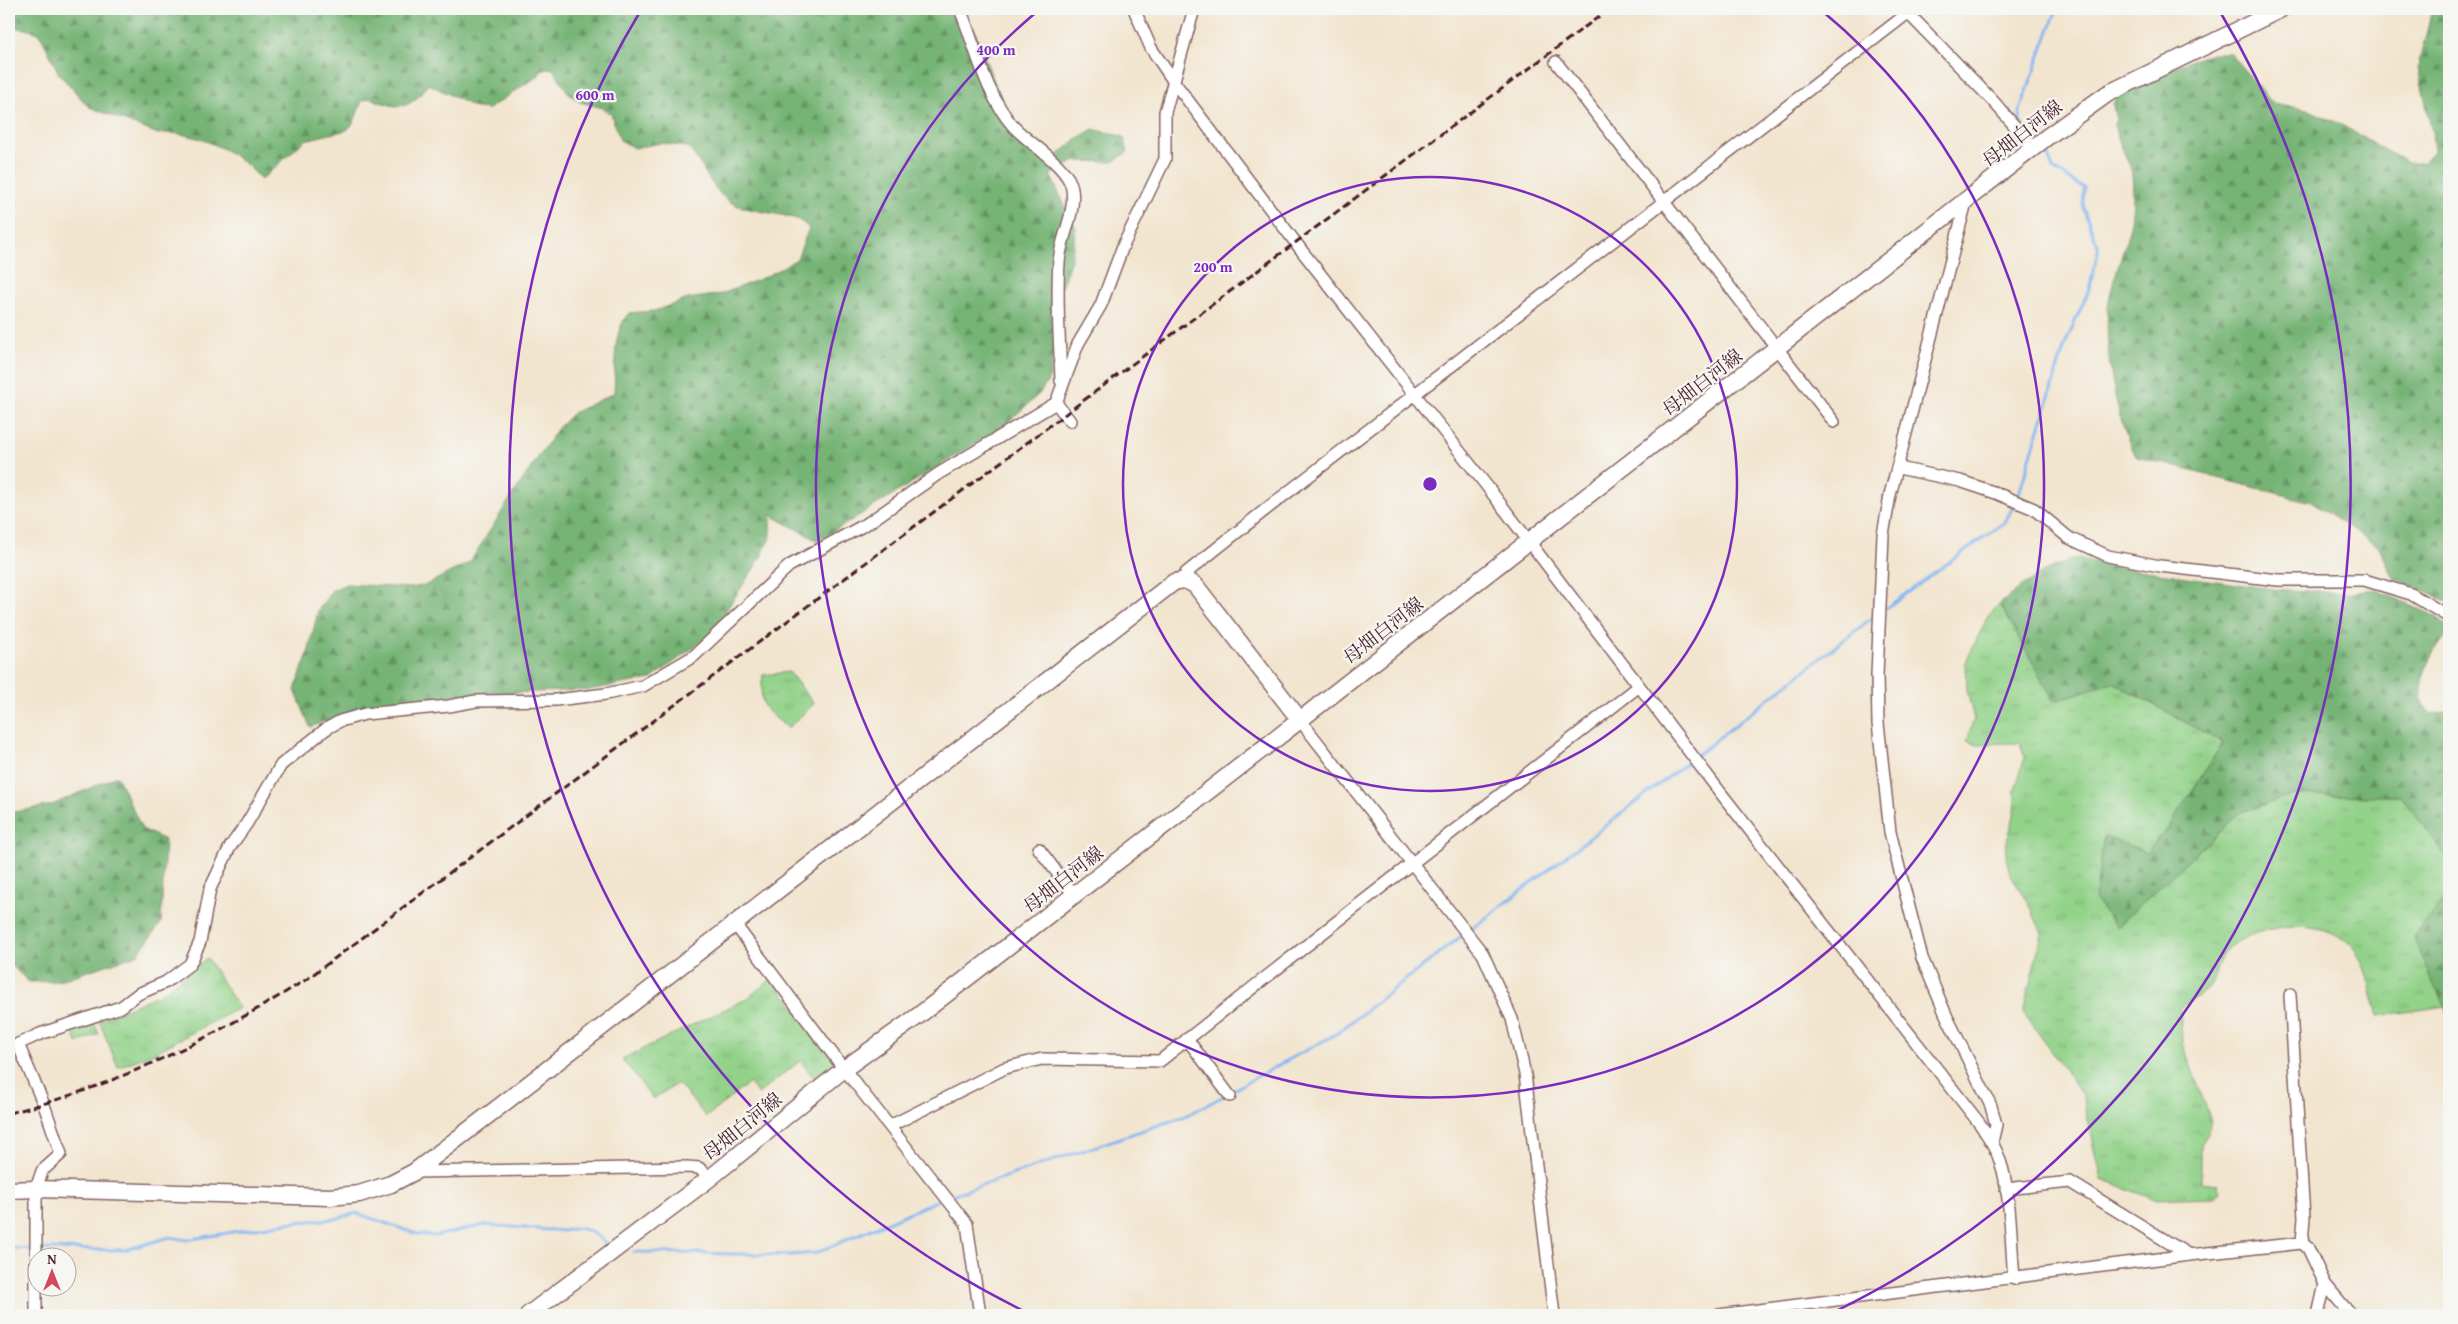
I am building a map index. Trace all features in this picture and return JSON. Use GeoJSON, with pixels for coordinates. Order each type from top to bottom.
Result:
{"type":"FeatureCollection","features":[{"type":"Feature","properties":{"kind":"main road","name":"母畑白河線"},"geometry":{"type":"LineString","coordinates":[[528,1315],[710,1178],[844,1069],[918,1016],[1300,720],[1966,202],[2033,147],[2107,94],[2281,9]]}},
{"type":"Feature","properties":{"kind":"main road"},"geometry":{"type":"LineString","coordinates":[[9,1190],[36,1189],[330,1196],[359,1194],[391,1184],[414,1172],[1174,582],[1185,580],[1195,585],[1300,720]]}},
{"type":"Feature","properties":{"kind":"street"},"geometry":{"type":"LineString","coordinates":[[960,9],[1000,107],[1014,127],[1051,159],[1068,179],[1072,188],[1072,212],[1063,237],[1058,262],[1061,386]]}},
{"type":"Feature","properties":{"kind":"street"},"geometry":{"type":"LineString","coordinates":[[1134,9],[1151,48],[1174,82],[1302,251],[1529,542],[1638,687],[1695,756],[1720,792],[1980,1124],[1992,1142],[2001,1162],[2006,1189],[2014,1279]]}},
{"type":"Feature","properties":{"kind":"street"},"geometry":{"type":"LineString","coordinates":[[36,1315],[36,1189],[42,1171],[61,1154],[44,1104],[18,1044],[40,1034],[121,1007],[138,994],[166,982],[190,964],[200,942],[210,889],[230,847],[247,823],[281,764],[313,738],[340,721],[365,714],[449,706],[476,701],[556,700],[606,694],[643,686],[669,673],[694,656],[789,566],[868,523],[938,474],[1056,403],[1078,344],[1101,305],[1123,246],[1165,159],[1165,112],[1194,9]]}},
{"type":"Feature","properties":{"kind":"street"},"geometry":{"type":"LineString","coordinates":[[1185,580],[1186,573],[1908,13],[1993,101],[2033,147]]}},
{"type":"Feature","properties":{"kind":"street"},"geometry":{"type":"LineString","coordinates":[[1556,62],[1834,422]]}},
{"type":"Feature","properties":{"kind":"street"},"geometry":{"type":"LineString","coordinates":[[1966,202],[1898,468],[1883,535],[1877,675],[1884,788],[1894,851],[1922,958],[1946,1015],[1991,1106],[1996,1125],[1992,1142]]}},
{"type":"Feature","properties":{"kind":"street"},"geometry":{"type":"LineString","coordinates":[[1056,403],[1070,422]]}},
{"type":"Feature","properties":{"kind":"street"},"geometry":{"type":"LineString","coordinates":[[1898,468],[1960,481],[1996,493],[2034,509],[2069,538],[2108,556],[2168,567],[2278,580],[2364,580],[2411,594],[2449,617]]}},
{"type":"Feature","properties":{"kind":"street"},"geometry":{"type":"LineString","coordinates":[[890,1126],[1005,1068],[1020,1063],[1042,1059],[1155,1063],[1160,1061],[1248,989],[1413,864],[1638,687]]}},
{"type":"Feature","properties":{"kind":"street"},"geometry":{"type":"LineString","coordinates":[[1300,720],[1483,954],[1512,1019],[1525,1074],[1554,1315]]}},
{"type":"Feature","properties":{"kind":"street"},"geometry":{"type":"LineString","coordinates":[[1039,849],[1074,895]]}},
{"type":"Feature","properties":{"kind":"street"},"geometry":{"type":"LineString","coordinates":[[734,923],[844,1069],[967,1224],[980,1315]]}},
{"type":"Feature","properties":{"kind":"street"},"geometry":{"type":"LineString","coordinates":[[2290,995],[2304,1217],[2302,1243]]}},
{"type":"Feature","properties":{"kind":"street"},"geometry":{"type":"LineString","coordinates":[[1187,1039],[1230,1096]]}},
{"type":"Feature","properties":{"kind":"street"},"geometry":{"type":"LineString","coordinates":[[414,1172],[687,1167],[699,1168],[710,1178]]}},
{"type":"Feature","properties":{"kind":"street"},"geometry":{"type":"LineString","coordinates":[[2006,1189],[2070,1182],[2188,1255]]}},
{"type":"Feature","properties":{"kind":"street"},"geometry":{"type":"LineString","coordinates":[[1719,1315],[2014,1279],[2188,1255],[2302,1243],[2308,1248],[2325,1284],[2351,1315]]}},
{"type":"Feature","properties":{"kind":"street"},"geometry":{"type":"LineString","coordinates":[[2318,1315],[2325,1284]]}},
{"type":"Feature","properties":{"kind":"green space"},"geometry":{"type":"Polygon","coordinates":[[[9,9],[937,9],[972,24],[998,92],[1022,141],[1047,164],[1081,136],[1093,129],[1124,137],[1128,152],[1113,162],[1075,161],[1050,175],[1076,228],[1071,260],[1051,315],[1054,347],[1049,379],[1040,393],[1005,425],[818,541],[771,515],[771,536],[760,559],[710,635],[651,679],[588,690],[455,695],[366,707],[310,727],[295,690],[308,653],[318,611],[332,590],[346,584],[411,588],[426,585],[470,562],[559,427],[573,413],[614,393],[617,340],[623,321],[629,313],[654,311],[688,299],[722,294],[767,276],[797,259],[809,228],[795,219],[748,209],[732,203],[715,187],[687,147],[661,143],[634,148],[620,140],[611,114],[603,108],[580,102],[569,94],[554,70],[550,68],[542,70],[538,76],[488,109],[476,108],[429,84],[415,99],[403,106],[389,105],[370,98],[362,101],[353,124],[347,130],[305,140],[261,180],[252,170],[228,152],[200,139],[171,133],[158,134],[89,107],[59,74],[41,36],[34,31],[9,26],[9,9]]]}},
{"type":"Feature","properties":{"kind":"green space"},"geometry":{"type":"Polygon","coordinates":[[[2432,9],[2449,9],[2449,602],[2394,578],[2379,547],[2311,502],[2137,457],[2129,442],[2116,402],[2107,333],[2110,296],[2128,236],[2133,200],[2130,166],[2114,124],[2116,120],[2113,104],[2121,90],[2135,81],[2212,53],[2230,53],[2273,104],[2307,109],[2338,123],[2408,163],[2423,163],[2434,151],[2432,132],[2418,67],[2432,9]]]}},
{"type":"Feature","properties":{"kind":"green space"},"geometry":{"type":"Polygon","coordinates":[[[2079,558],[2117,567],[2273,589],[2343,593],[2375,589],[2435,616],[2447,625],[2449,633],[2438,646],[2425,671],[2421,696],[2430,714],[2449,710],[2449,861],[2401,796],[2293,795],[2241,812],[2116,927],[2095,900],[2104,836],[2146,852],[2167,830],[2223,743],[2113,682],[2054,701],[2000,604],[2047,570],[2079,558]]]}},
{"type":"Feature","properties":{"kind":"green space"},"geometry":{"type":"Polygon","coordinates":[[[2000,604],[2054,701],[2113,682],[2223,743],[2167,830],[2146,852],[2104,837],[2116,927],[2241,812],[2293,795],[2401,796],[2449,861],[2449,893],[2413,937],[2446,1006],[2378,1016],[2361,959],[2347,941],[2333,933],[2316,928],[2298,926],[2280,927],[2263,931],[2246,937],[2232,945],[2220,960],[2208,988],[2180,1008],[2182,1042],[2211,1121],[2201,1145],[2201,1182],[2218,1184],[2221,1192],[2215,1197],[2153,1199],[2102,1179],[2082,1094],[2023,1012],[2042,933],[2025,896],[2010,874],[2006,857],[2007,841],[2014,816],[2015,790],[2025,757],[2020,743],[1975,744],[1967,741],[1974,719],[1967,690],[1966,662],[1988,616],[2000,604]]]}},
{"type":"Feature","properties":{"kind":"green space"},"geometry":{"type":"Polygon","coordinates":[[[789,672],[814,704],[788,728],[768,711],[762,701],[761,694],[763,675],[789,672]]]}},
{"type":"Feature","properties":{"kind":"green space"},"geometry":{"type":"Polygon","coordinates":[[[117,776],[142,829],[165,840],[161,923],[137,955],[58,981],[29,982],[9,963],[9,813],[52,805],[117,776]]]}},
{"type":"Feature","properties":{"kind":"green space"},"geometry":{"type":"Polygon","coordinates":[[[2449,893],[2449,1016],[2413,937],[2449,893]]]}},
{"type":"Feature","properties":{"kind":"green space"},"geometry":{"type":"Polygon","coordinates":[[[207,958],[239,1008],[150,1055],[118,1067],[99,1021],[162,993],[207,958]]]}},
{"type":"Feature","properties":{"kind":"green space"},"geometry":{"type":"Polygon","coordinates":[[[772,978],[838,1066],[817,1081],[800,1061],[758,1094],[749,1083],[706,1117],[678,1083],[653,1099],[622,1059],[748,998],[772,978]]]}},
{"type":"Feature","properties":{"kind":"green space"},"geometry":{"type":"Polygon","coordinates":[[[93,1021],[99,1034],[77,1043],[72,1029],[93,1021]]]}},
{"type":"Feature","properties":{"kind":"waterway"},"geometry":{"type":"LineString","coordinates":[[2032,136],[2020,123],[2020,110],[2057,9]]}},
{"type":"Feature","properties":{"kind":"waterway"},"geometry":{"type":"LineString","coordinates":[[2018,497],[2065,345],[2089,289],[2098,252],[2098,246],[2083,208],[2084,188],[2053,169],[2046,151]]}},
{"type":"Feature","properties":{"kind":"waterway"},"geometry":{"type":"LineString","coordinates":[[1886,608],[2005,522],[2013,507]]}},
{"type":"Feature","properties":{"kind":"waterway"},"geometry":{"type":"LineString","coordinates":[[1697,755],[1873,617]]}},
{"type":"Feature","properties":{"kind":"waterway"},"geometry":{"type":"LineString","coordinates":[[1469,931],[1692,759]]}},
{"type":"Feature","properties":{"kind":"waterway"},"geometry":{"type":"LineString","coordinates":[[1231,1091],[1336,1034],[1464,934]]}},
{"type":"Feature","properties":{"kind":"waterway"},"geometry":{"type":"LineString","coordinates":[[949,1196],[1185,1116],[1224,1096]]}},
{"type":"Feature","properties":{"kind":"waterway"},"geometry":{"type":"LineString","coordinates":[[634,1252],[791,1255],[816,1253],[941,1199]]}},
{"type":"Feature","properties":{"kind":"waterway"},"geometry":{"type":"LineString","coordinates":[[78,1249],[125,1250],[170,1237],[186,1240],[286,1223],[335,1219],[356,1213],[417,1234],[435,1236],[485,1225],[563,1231],[578,1228],[590,1231],[610,1246]]}},
{"type":"Feature","properties":{"kind":"waterway"},"geometry":{"type":"LineString","coordinates":[[9,1248],[28,1249]]}},
{"type":"Feature","properties":{"kind":"railway"},"geometry":{"type":"LineString","coordinates":[[9,1113],[88,1089],[163,1058],[236,1021],[307,979],[1609,9]]}}]}
